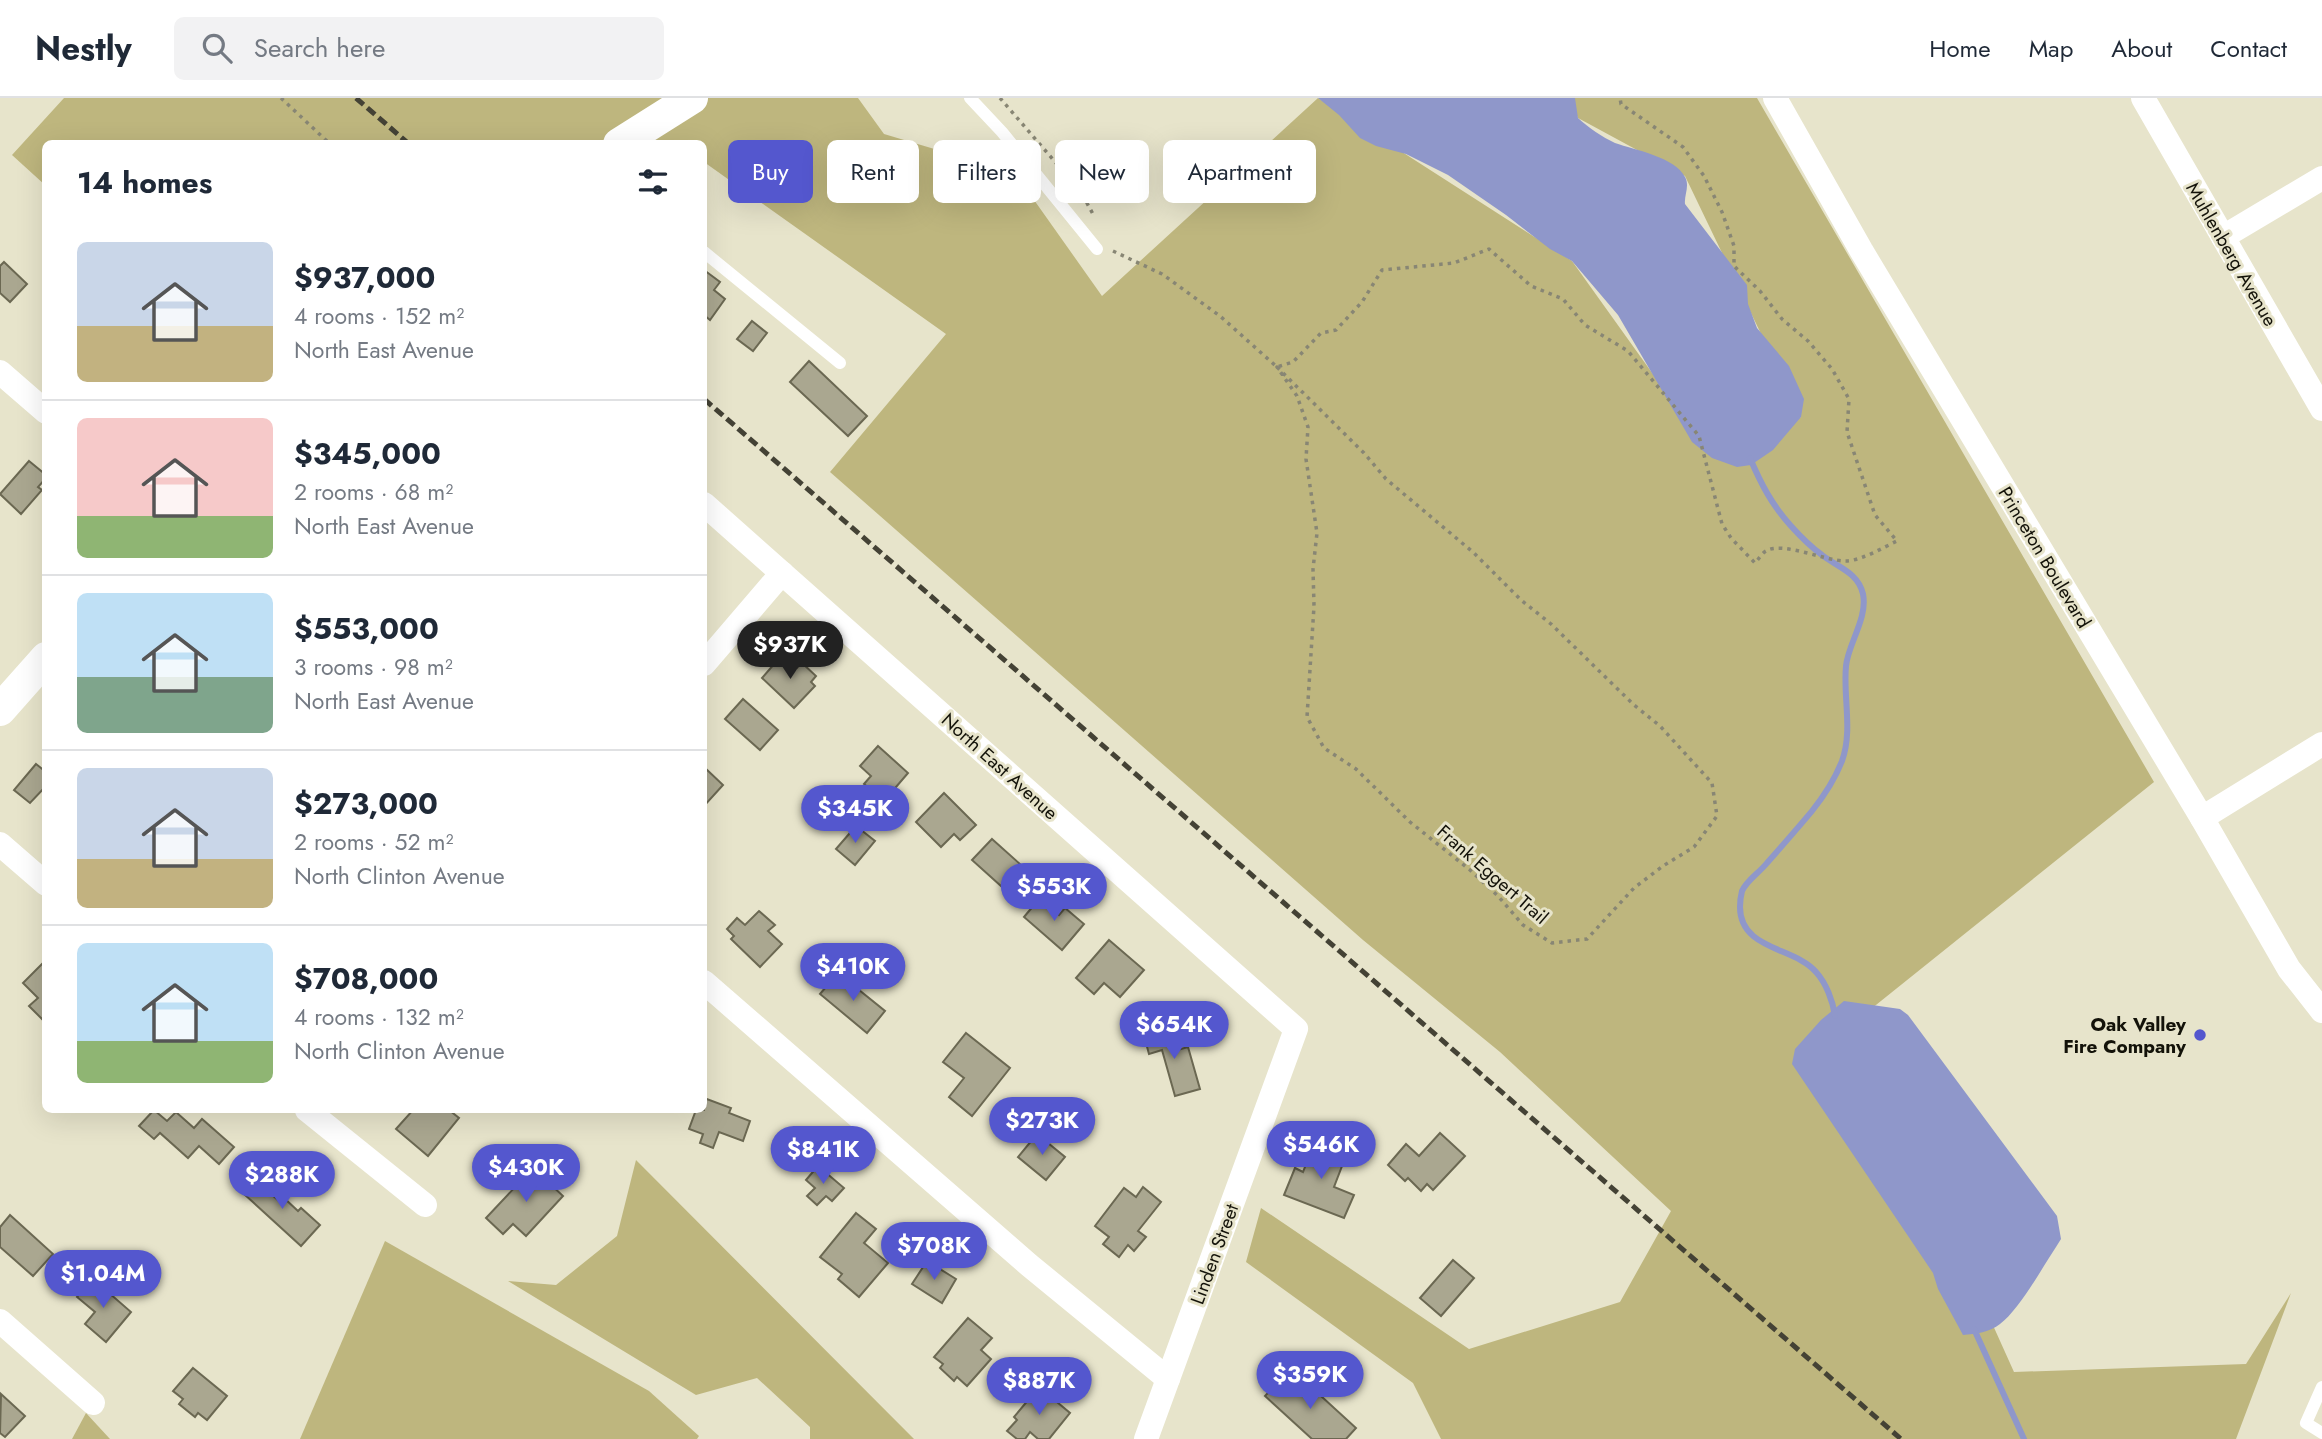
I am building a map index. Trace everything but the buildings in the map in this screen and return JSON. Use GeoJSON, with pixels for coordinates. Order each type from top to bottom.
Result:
{"type":"FeatureCollection","features":[{"type":"Feature","properties":{"kind":"street"},"geometry":{"type":"LineString","coordinates":[[625,140],[692,98]]}},
{"type":"Feature","properties":{"kind":"street","name":"Princeton Boulevard"},"geometry":{"type":"LineString","coordinates":[[1775,98],[1861,250],[2202,818],[2289,969],[2322,1011]]}},
{"type":"Feature","properties":{"kind":"street","name":"Muhlenberg Avenue"},"geometry":{"type":"LineString","coordinates":[[2143,98],[2322,409]]}},
{"type":"Feature","properties":{"kind":"street"},"geometry":{"type":"LineString","coordinates":[[2223,237],[2322,178]]}},
{"type":"Feature","properties":{"kind":"street"},"geometry":{"type":"LineString","coordinates":[[0,372],[42,409]]}},
{"type":"Feature","properties":{"kind":"street","name":"North East Avenue"},"geometry":{"type":"LineString","coordinates":[[707,508],[1296,1029]]}},
{"type":"Feature","properties":{"kind":"street"},"geometry":{"type":"LineString","coordinates":[[707,660],[782,573]]}},
{"type":"Feature","properties":{"kind":"street"},"geometry":{"type":"LineString","coordinates":[[0,710],[42,663]]}},
{"type":"Feature","properties":{"kind":"street"},"geometry":{"type":"LineString","coordinates":[[2202,818],[2322,744]]}},
{"type":"Feature","properties":{"kind":"street"},"geometry":{"type":"LineString","coordinates":[[0,845],[42,881]]}},
{"type":"Feature","properties":{"kind":"street"},"geometry":{"type":"LineString","coordinates":[[707,985],[1029,1265],[1168,1380]]}},
{"type":"Feature","properties":{"kind":"street","name":"Linden Street"},"geometry":{"type":"LineString","coordinates":[[1148,1438],[1296,1029]]}},
{"type":"Feature","properties":{"kind":"street"},"geometry":{"type":"LineString","coordinates":[[317,1113],[425,1205]]}},
{"type":"Feature","properties":{"kind":"street"},"geometry":{"type":"LineString","coordinates":[[0,1321],[93,1403]]}},
{"type":"Feature","properties":{"kind":"lane"},"geometry":{"type":"LineString","coordinates":[[970,98],[1002,132],[1097,249]]}},
{"type":"Feature","properties":{"kind":"lane"},"geometry":{"type":"LineString","coordinates":[[707,254],[840,363]]}},
{"type":"Feature","properties":{"kind":"lane"},"geometry":{"type":"LineString","coordinates":[[2322,1387],[2306,1423],[2322,1433]]}},
{"type":"Feature","properties":{"kind":"path"},"geometry":{"type":"LineString","coordinates":[[281,98],[326,140]]}},
{"type":"Feature","properties":{"kind":"path"},"geometry":{"type":"LineString","coordinates":[[1000,98],[1081,192],[1100,227]]}},
{"type":"Feature","properties":{"kind":"path"},"geometry":{"type":"LineString","coordinates":[[1113,251],[1162,274],[1220,316],[1278,367],[1293,362],[1321,333],[1336,330],[1362,302],[1382,270],[1454,263],[1489,249],[1531,286],[1563,299],[1585,325],[1628,351],[1699,436],[1722,524],[1731,538],[1755,563],[1766,551],[1782,548],[1816,557],[1848,561],[1897,541],[1875,515],[1847,432],[1849,399],[1832,369],[1808,341],[1782,319],[1760,291],[1734,267],[1734,246],[1722,212],[1704,176],[1683,147],[1621,104],[1620,98]]}},
{"type":"Feature","properties":{"kind":"path","name":"Frank Eggert Trail"},"geometry":{"type":"LineString","coordinates":[[1278,367],[1364,453],[1386,479],[1475,553],[1521,600],[1660,726],[1712,783],[1717,816],[1694,847],[1634,888],[1587,939],[1552,943],[1523,925],[1498,896],[1470,870],[1409,822],[1356,769],[1324,748],[1307,717],[1317,533],[1306,459],[1308,427],[1297,396],[1278,367]]}},
{"type":"Feature","properties":{"kind":"shaded area"},"geometry":{"type":"Polygon","coordinates":[[[64,98],[858,98],[884,134],[904,140],[827,140],[827,203],[919,203],[919,144],[933,149],[933,203],[1036,203],[1102,296],[1203,203],[1316,203],[1316,140],[1272,140],[1318,98],[1572,261],[1713,458],[1801,417],[1685,176],[1578,118],[1569,98],[1757,98],[2154,782],[1856,1021],[2014,1372],[2246,1364],[2291,1293],[2236,1439],[1441,1439],[1413,1383],[1246,1262],[1261,1208],[1469,1349],[1620,1302],[1671,1211],[1500,1052],[1363,940],[830,472],[946,334],[762,203],[813,203],[813,140],[728,140],[728,179],[707,164],[707,140],[42,140],[42,182],[12,155],[64,98]]]}},
{"type":"Feature","properties":{"kind":"shaded area"},"geometry":{"type":"Polygon","coordinates":[[[636,1160],[914,1439],[810,1439],[810,1427],[757,1378],[696,1395],[508,1281],[556,1285],[617,1236],[636,1160]]]}},
{"type":"Feature","properties":{"kind":"shaded area"},"geometry":{"type":"Polygon","coordinates":[[[385,1241],[649,1391],[699,1436],[697,1439],[300,1439],[385,1241]]]}},
{"type":"Feature","properties":{"kind":"shaded area"},"geometry":{"type":"Polygon","coordinates":[[[86,1413],[110,1439],[72,1439],[86,1413]]]}},
{"type":"Feature","properties":{"kind":"water"},"geometry":{"type":"Polygon","coordinates":[[[1318,98],[1575,98],[1578,118],[1591,129],[1615,143],[1664,159],[1685,177],[1685,204],[1747,285],[1748,304],[1757,328],[1789,366],[1804,399],[1801,417],[1773,450],[1751,465],[1737,467],[1712,458],[1692,442],[1618,315],[1572,261],[1550,249],[1448,175],[1406,154],[1376,146],[1360,138],[1339,115],[1318,98]]]}},
{"type":"Feature","properties":{"kind":"water"},"geometry":{"type":"Polygon","coordinates":[[[1844,1001],[1900,1009],[1908,1015],[2057,1216],[2061,1239],[2015,1309],[1992,1329],[1963,1335],[1938,1289],[1933,1273],[1792,1064],[1795,1049],[1821,1020],[1844,1001]]]}},
{"type":"Feature","properties":{"kind":"waterway"},"geometry":{"type":"LineString","coordinates":[[1750,458],[1758,477],[1784,518],[1814,548],[1852,575],[1863,594],[1863,612],[1846,666],[1847,738],[1842,761],[1833,781],[1816,805],[1744,887],[1740,903],[1742,921],[1749,932],[1759,940],[1807,964],[1816,972],[1828,992],[1835,1016]]}},
{"type":"Feature","properties":{"kind":"waterway"},"geometry":{"type":"LineString","coordinates":[[1974,1329],[2024,1439]]}},
{"type":"Feature","properties":{"kind":"railway"},"geometry":{"type":"LineString","coordinates":[[356,98],[404,140]]}},
{"type":"Feature","properties":{"kind":"railway"},"geometry":{"type":"LineString","coordinates":[[707,402],[1901,1439]]}},
{"type":"Feature","properties":{"kind":"place","name":"Oak Valley Fire Company"},"geometry":{"type":"Point","coordinates":[2200,1035]}}]}
